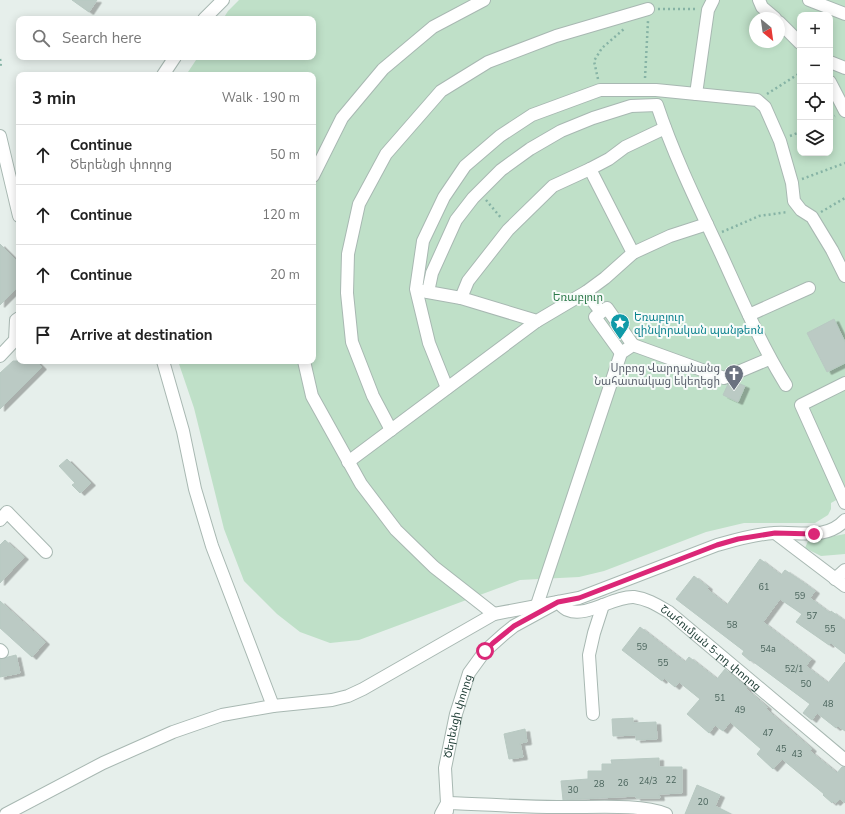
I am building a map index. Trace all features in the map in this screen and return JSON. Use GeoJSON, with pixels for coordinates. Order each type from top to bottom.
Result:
{"type":"FeatureCollection","features":[{"type":"Feature","properties":{"kind":"street"},"geometry":{"type":"LineString","coordinates":[[207,16],[223,0]]}},
{"type":"Feature","properties":{"kind":"street"},"geometry":{"type":"LineString","coordinates":[[316,170],[342,118],[383,69],[433,27],[484,0]]}},
{"type":"Feature","properties":{"kind":"street"},"geometry":{"type":"LineString","coordinates":[[759,0],[762,7],[768,12]]}},
{"type":"Feature","properties":{"kind":"street"},"geometry":{"type":"LineString","coordinates":[[809,0],[845,14]]}},
{"type":"Feature","properties":{"kind":"street"},"geometry":{"type":"LineString","coordinates":[[696,94],[710,5]]}},
{"type":"Feature","properties":{"kind":"street"},"geometry":{"type":"LineString","coordinates":[[391,430],[373,396],[352,342],[347,293],[348,254],[359,204],[386,154],[441,91],[488,62],[556,36],[648,9]]}},
{"type":"Feature","properties":{"kind":"street"},"geometry":{"type":"LineString","coordinates":[[785,28],[797,40]]}},
{"type":"Feature","properties":{"kind":"street"},"geometry":{"type":"LineString","coordinates":[[165,72],[173,60]]}},
{"type":"Feature","properties":{"kind":"street"},"geometry":{"type":"LineString","coordinates":[[833,63],[845,68]]}},
{"type":"Feature","properties":{"kind":"street"},"geometry":{"type":"LineString","coordinates":[[831,84],[845,111]]}},
{"type":"Feature","properties":{"kind":"street"},"geometry":{"type":"LineString","coordinates":[[447,388],[429,343],[416,289],[423,241],[444,196],[466,166],[500,136],[532,115],[600,90],[683,92],[757,100],[765,107],[780,141],[792,183],[794,201],[801,210],[812,217],[832,250],[845,276]]}},
{"type":"Feature","properties":{"kind":"street"},"geometry":{"type":"LineString","coordinates":[[428,292],[432,273],[456,220],[473,198],[501,170],[530,149],[561,131],[592,118],[631,106],[657,105],[665,128],[712,236],[769,358],[786,385]]}},
{"type":"Feature","properties":{"kind":"street"},"geometry":{"type":"LineString","coordinates":[[462,298],[468,281],[510,228],[553,186],[590,170],[609,159],[624,147],[665,128]]}},
{"type":"Feature","properties":{"kind":"street"},"geometry":{"type":"LineString","coordinates":[[0,136],[16,203]]}},
{"type":"Feature","properties":{"kind":"street"},"geometry":{"type":"LineString","coordinates":[[590,170],[634,253]]}},
{"type":"Feature","properties":{"kind":"street"},"geometry":{"type":"LineString","coordinates":[[348,462],[537,321],[586,292],[634,253],[670,236],[707,224]]}},
{"type":"Feature","properties":{"kind":"street"},"geometry":{"type":"LineString","coordinates":[[749,315],[809,288]]}},
{"type":"Feature","properties":{"kind":"street"},"geometry":{"type":"LineString","coordinates":[[416,289],[462,298],[537,321]]}},
{"type":"Feature","properties":{"kind":"street"},"geometry":{"type":"LineString","coordinates":[[586,292],[601,312]]}},
{"type":"Feature","properties":{"kind":"street"},"geometry":{"type":"LineString","coordinates":[[621,353],[595,317],[607,308],[633,345],[724,378],[769,358]]}},
{"type":"Feature","properties":{"kind":"street"},"geometry":{"type":"LineString","coordinates":[[0,356],[15,340],[16,320]]}},
{"type":"Feature","properties":{"kind":"street"},"geometry":{"type":"LineString","coordinates":[[537,605],[621,353],[633,345]]}},
{"type":"Feature","properties":{"kind":"street"},"geometry":{"type":"LineString","coordinates":[[164,364],[183,432],[195,488],[212,546],[273,706]]}},
{"type":"Feature","properties":{"kind":"street"},"geometry":{"type":"LineString","coordinates":[[305,364],[312,396],[361,484],[396,530],[434,567],[494,614]]}},
{"type":"Feature","properties":{"kind":"street"},"geometry":{"type":"LineString","coordinates":[[845,383],[801,405],[845,504]]}},
{"type":"Feature","properties":{"kind":"street"},"geometry":{"type":"LineString","coordinates":[[0,520],[7,512],[46,552]]}},
{"type":"Feature","properties":{"kind":"street"},"geometry":{"type":"LineString","coordinates":[[6,814],[103,763],[173,732],[222,715],[273,706],[332,700],[358,692],[494,614],[579,598],[717,545],[738,539],[775,533],[814,534],[840,525],[845,520]]}},
{"type":"Feature","properties":{"kind":"street"},"geometry":{"type":"LineString","coordinates":[[775,533],[845,586]]}},
{"type":"Feature","properties":{"kind":"street"},"geometry":{"type":"LineString","coordinates":[[835,579],[845,570]]}},
{"type":"Feature","properties":{"kind":"street","name":"Շահումյան 5-րդ փողոց"},"geometry":{"type":"LineString","coordinates":[[558,602],[568,611],[582,612],[620,598],[634,597],[650,600],[669,612],[845,760]]}},
{"type":"Feature","properties":{"kind":"street","name":"Ծերենցի փողոց"},"geometry":{"type":"LineString","coordinates":[[445,810],[446,768],[456,714],[470,673],[485,651],[504,634],[514,626],[558,602]]}},
{"type":"Feature","properties":{"kind":"street"},"geometry":{"type":"LineString","coordinates":[[593,714],[589,655],[603,605]]}},
{"type":"Feature","properties":{"kind":"street"},"geometry":{"type":"LineString","coordinates":[[445,810],[480,804],[532,807],[632,808],[666,814]]}},
{"type":"Feature","properties":{"kind":"path"},"geometry":{"type":"LineString","coordinates":[[644,90],[648,9],[710,5]]}},
{"type":"Feature","properties":{"kind":"path"},"geometry":{"type":"LineString","coordinates":[[600,90],[594,61],[602,48],[625,28]]}},
{"type":"Feature","properties":{"kind":"path"},"geometry":{"type":"LineString","coordinates":[[0,59],[0,68]]}},
{"type":"Feature","properties":{"kind":"path"},"geometry":{"type":"LineString","coordinates":[[757,100],[797,75]]}},
{"type":"Feature","properties":{"kind":"path"},"geometry":{"type":"LineString","coordinates":[[792,183],[845,163]]}},
{"type":"Feature","properties":{"kind":"path"},"geometry":{"type":"LineString","coordinates":[[479,192],[510,228]]}},
{"type":"Feature","properties":{"kind":"path"},"geometry":{"type":"LineString","coordinates":[[812,217],[845,198]]}},
{"type":"Feature","properties":{"kind":"path"},"geometry":{"type":"LineString","coordinates":[[712,236],[760,216],[801,210]]}},
{"type":"Feature","properties":{"kind":"green space","name":"Եռաբլուր"},"geometry":{"type":"Polygon","coordinates":[[[239,0],[845,0],[845,495],[831,503],[831,509],[828,515],[815,523],[744,523],[706,532],[604,571],[579,577],[520,580],[359,640],[330,643],[300,632],[277,614],[244,581],[224,529],[194,408],[179,364],[316,364],[316,72],[188,72],[196,60],[316,60],[316,16],[225,16],[239,0]]]}},
{"type":"Feature","properties":{"kind":"green space"},"geometry":{"type":"Polygon","coordinates":[[[845,534],[845,554],[821,556],[805,548],[808,541],[845,534]]]}},
{"type":"Feature","properties":{"kind":"building"},"geometry":{"type":"Polygon","coordinates":[[[72,0],[97,0],[89,12],[72,0]]]}},
{"type":"Feature","properties":{"kind":"building"},"geometry":{"type":"Polygon","coordinates":[[[0,244],[16,260],[16,289],[0,305],[0,244]]]}},
{"type":"Feature","properties":{"kind":"building"},"geometry":{"type":"Polygon","coordinates":[[[834,319],[845,342],[845,363],[827,372],[807,333],[834,319]]]}},
{"type":"Feature","properties":{"kind":"building"},"geometry":{"type":"Polygon","coordinates":[[[13,361],[16,361],[16,364],[39,364],[42,367],[0,409],[0,373],[13,361]]]}},
{"type":"Feature","properties":{"kind":"building","name":"Սրբոց Վարդանանց Նահատակաց եկեղեցի"},"geometry":{"type":"Polygon","coordinates":[[[735,382],[745,386],[738,402],[723,395],[728,384],[735,382]]]}},
{"type":"Feature","properties":{"kind":"building"},"geometry":{"type":"Polygon","coordinates":[[[67,459],[91,483],[80,493],[72,485],[75,483],[59,466],[67,459]]]}},
{"type":"Feature","properties":{"kind":"building"},"geometry":{"type":"Polygon","coordinates":[[[5,540],[24,557],[0,583],[0,545],[5,540]]]}},
{"type":"Feature","properties":{"kind":"building"},"geometry":{"type":"Polygon","coordinates":[[[760,559],[781,575],[785,570],[800,580],[815,591],[810,598],[830,613],[831,611],[845,621],[845,654],[831,643],[829,645],[796,622],[802,614],[780,599],[763,622],[811,659],[806,666],[828,683],[845,662],[845,731],[838,726],[836,728],[817,713],[812,720],[803,713],[810,704],[751,660],[750,661],[742,654],[744,651],[676,599],[694,576],[727,605],[760,559]]]}},
{"type":"Feature","properties":{"kind":"building"},"geometry":{"type":"Polygon","coordinates":[[[0,601],[45,642],[32,657],[0,628],[0,601]]]}},
{"type":"Feature","properties":{"kind":"building"},"geometry":{"type":"Polygon","coordinates":[[[640,627],[685,662],[689,657],[717,679],[725,669],[767,707],[766,709],[812,749],[810,751],[837,773],[842,767],[845,767],[845,803],[840,799],[836,803],[833,801],[832,803],[823,795],[824,794],[782,759],[773,769],[757,754],[761,749],[730,722],[723,731],[715,725],[709,733],[687,714],[700,699],[679,682],[675,687],[664,678],[662,681],[622,650],[640,627]]]}},
{"type":"Feature","properties":{"kind":"building"},"geometry":{"type":"Polygon","coordinates":[[[16,655],[20,673],[0,677],[0,659],[16,655]]]}},
{"type":"Feature","properties":{"kind":"building"},"geometry":{"type":"Polygon","coordinates":[[[633,718],[633,723],[656,722],[657,739],[636,740],[636,735],[613,736],[612,719],[633,718]]]}},
{"type":"Feature","properties":{"kind":"building"},"geometry":{"type":"Polygon","coordinates":[[[525,729],[527,742],[520,743],[523,757],[509,759],[504,734],[525,729]]]}},
{"type":"Feature","properties":{"kind":"building"},"geometry":{"type":"Polygon","coordinates":[[[659,758],[659,767],[682,767],[682,793],[659,794],[660,798],[636,798],[636,796],[563,800],[561,781],[588,779],[588,771],[602,771],[602,764],[612,764],[611,760],[659,758]]]}},
{"type":"Feature","properties":{"kind":"building"},"geometry":{"type":"Polygon","coordinates":[[[697,785],[720,795],[715,806],[731,814],[685,814],[697,785]]]}},
{"type":"Feature","properties":{"kind":"place","name":"Եռաբլուր զինվորական պանթեոն"},"geometry":{"type":"Point","coordinates":[620,340]}},
{"type":"Feature","properties":{"kind":"place","name":"Սրբոց Վարդանանց Նահատակաց եկեղեցի"},"geometry":{"type":"Point","coordinates":[734,391]}},
{"type":"Feature","properties":{"kind":"route"},"geometry":{"type":"LineString","coordinates":[[485,651],[514,626],[558,602],[579,598],[717,545],[738,539],[775,533],[814,534]]}}]}
